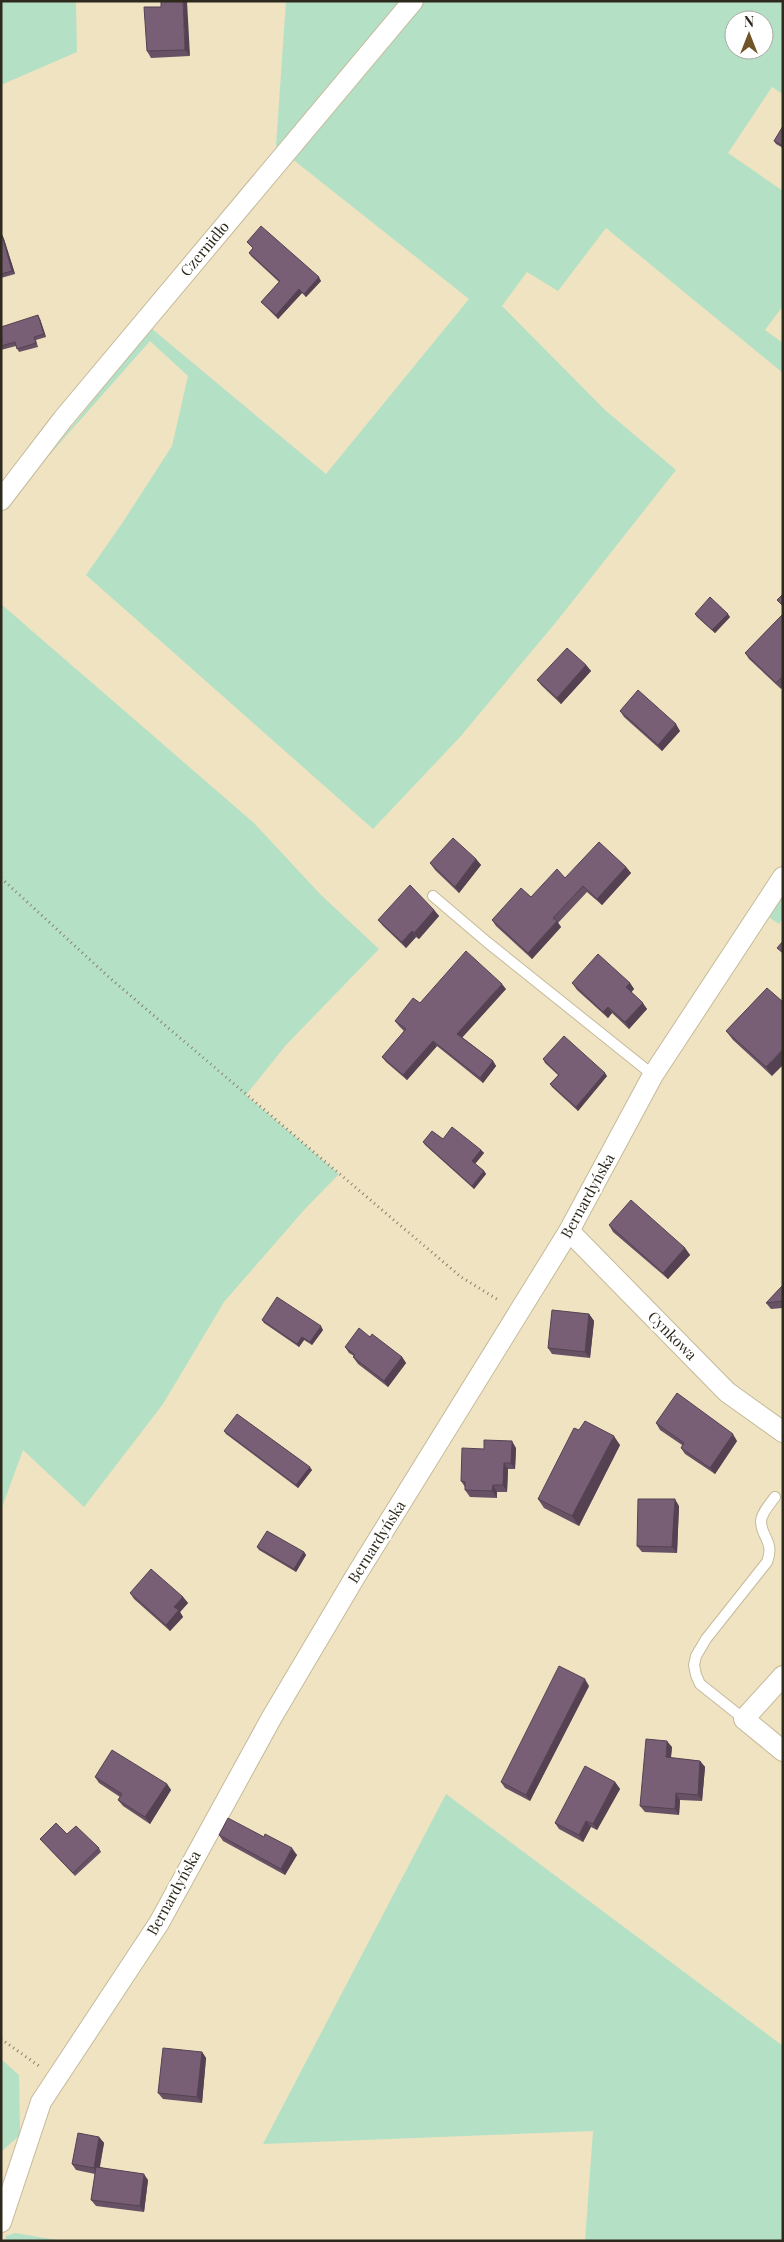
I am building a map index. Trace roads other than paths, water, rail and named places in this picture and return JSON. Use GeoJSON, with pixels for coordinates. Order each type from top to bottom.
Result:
{"type":"FeatureCollection","features":[{"type":"Feature","properties":{"kind":"street","name":"Czernidło"},"geometry":{"type":"LineString","coordinates":[[1,500],[63,419],[413,1]]}},
{"type":"Feature","properties":{"kind":"street","name":"Bernardyńska"},"geometry":{"type":"LineString","coordinates":[[1,2222],[41,2102],[159,1923],[272,1716],[355,1577],[569,1231],[653,1076],[783,877]]}},
{"type":"Feature","properties":{"kind":"street","name":"Cynkowa"},"geometry":{"type":"LineString","coordinates":[[569,1231],[727,1392],[783,1432]]}},
{"type":"Feature","properties":{"kind":"street"},"geometry":{"type":"LineString","coordinates":[[783,1676],[744,1719],[783,1751]]}},
{"type":"Feature","properties":{"kind":"lane"},"geometry":{"type":"LineString","coordinates":[[433,896],[653,1076]]}},
{"type":"Feature","properties":{"kind":"lane"},"geometry":{"type":"LineString","coordinates":[[744,1719],[700,1684],[694,1665],[696,1656],[706,1639],[767,1562],[770,1554],[769,1542],[761,1521],[764,1512],[775,1497]]}}]}
